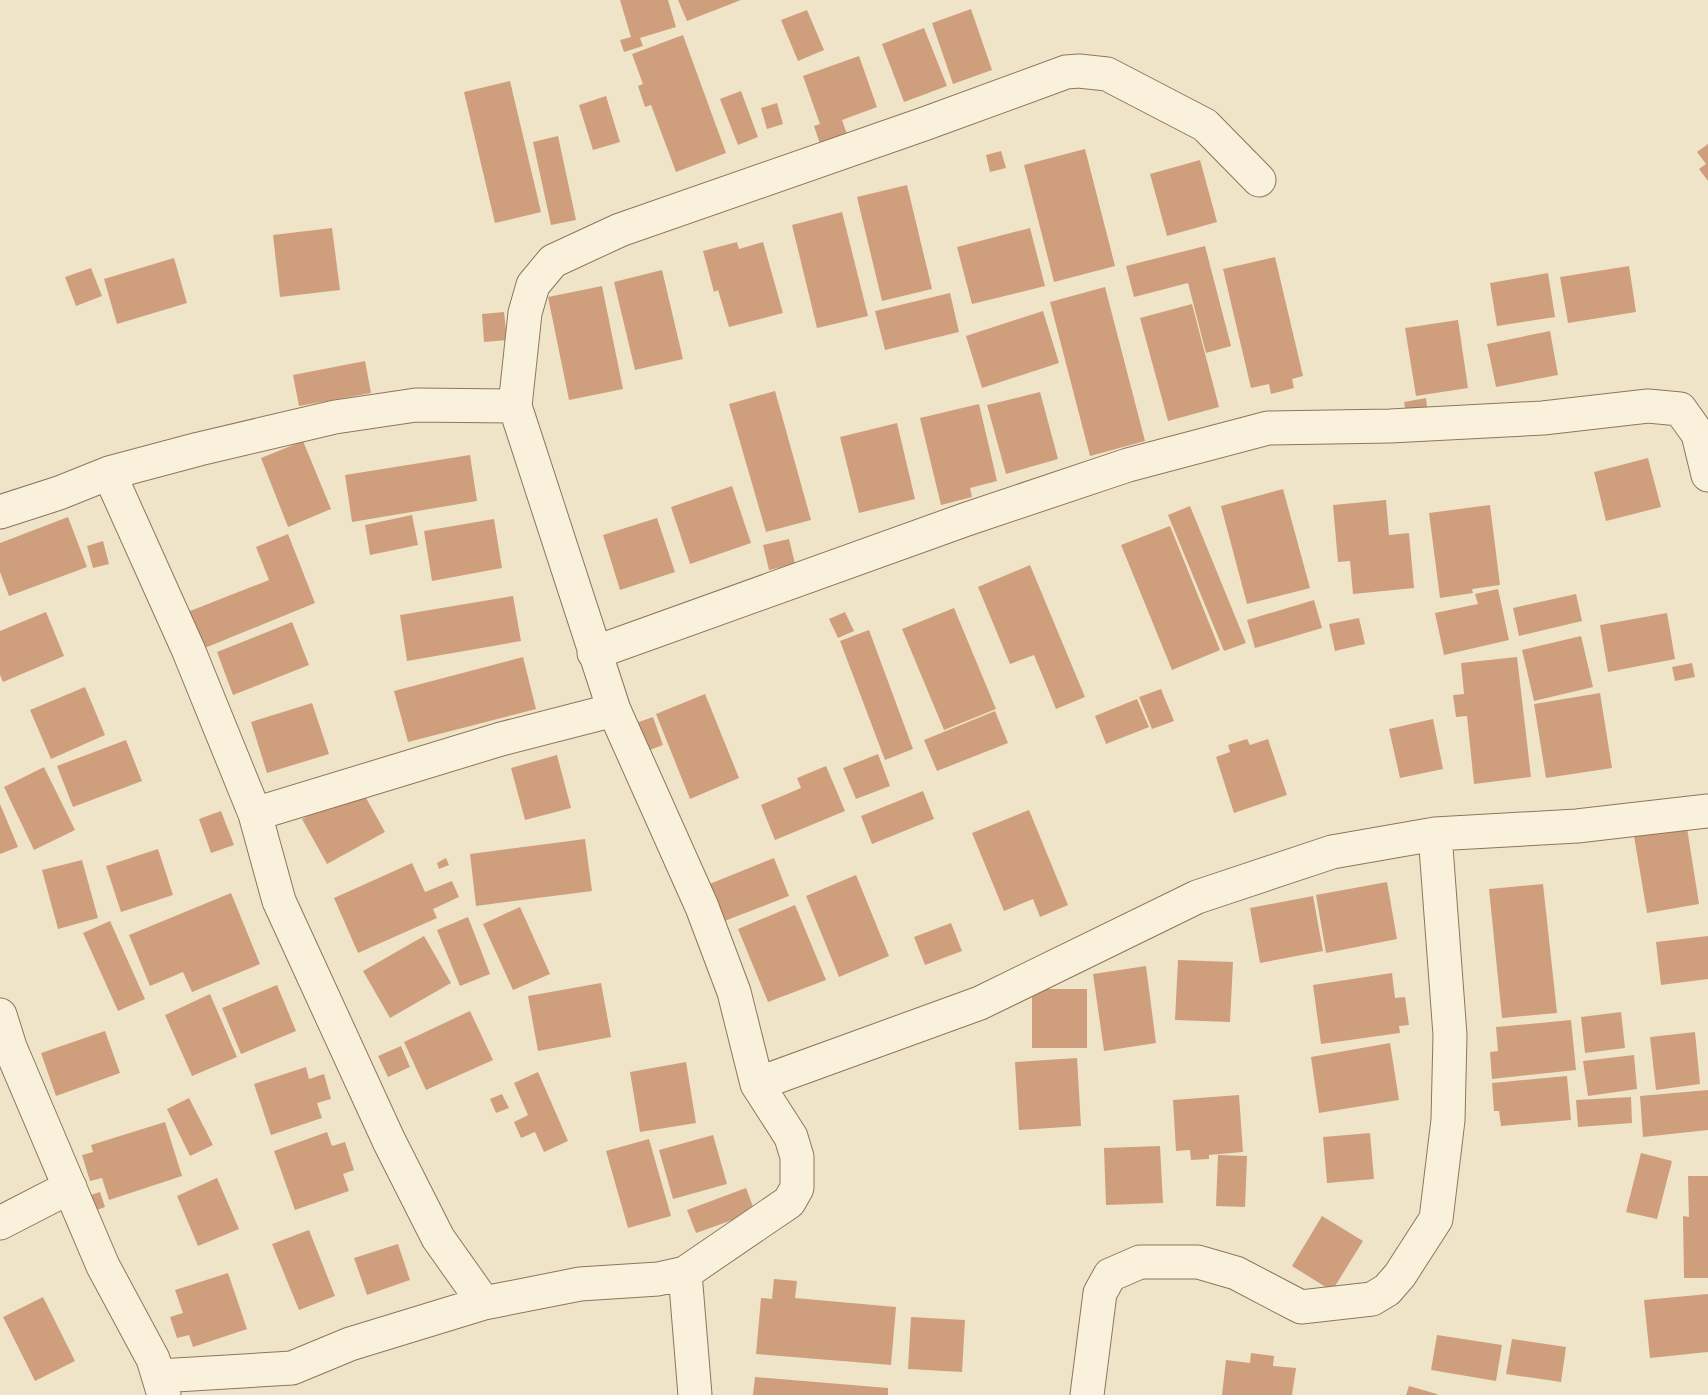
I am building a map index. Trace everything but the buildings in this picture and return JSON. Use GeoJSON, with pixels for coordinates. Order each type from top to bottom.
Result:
{"type":"FeatureCollection","features":[{"type":"Feature","properties":{"kind":"street"},"geometry":{"type":"LineString","coordinates":[[0,1015],[10,1047],[103,1266],[162,1385],[292,1368],[351,1344],[484,1303],[580,1284],[658,1279],[685,1273],[789,1202],[797,1188],[797,1157],[790,1137],[757,1084],[734,992],[702,908],[614,710],[515,406],[525,313],[533,285],[553,261],[620,230],[1066,72],[1079,70],[1107,74],[1205,125],[1259,180]]}},
{"type":"Feature","properties":{"kind":"street"},"geometry":{"type":"LineString","coordinates":[[0,512],[109,474],[335,417],[416,405],[515,406]]}},
{"type":"Feature","properties":{"kind":"street"},"geometry":{"type":"LineString","coordinates":[[594,653],[967,519],[1128,465],[1268,428],[1390,426],[1543,418],[1648,406],[1680,409],[1698,434],[1708,475]]}},
{"type":"Feature","properties":{"kind":"street"},"geometry":{"type":"LineString","coordinates":[[109,474],[188,649],[255,814],[279,901],[385,1131],[438,1238],[484,1303]]}},
{"type":"Feature","properties":{"kind":"street"},"geometry":{"type":"LineString","coordinates":[[255,814],[501,739],[614,710]]}},
{"type":"Feature","properties":{"kind":"street"},"geometry":{"type":"LineString","coordinates":[[757,1084],[980,1004],[1197,897],[1332,852],[1435,834],[1576,826],[1708,811]]}},
{"type":"Feature","properties":{"kind":"street"},"geometry":{"type":"LineString","coordinates":[[1086,1395],[1100,1293],[1110,1275],[1140,1262],[1198,1262],[1236,1273],[1301,1307],[1372,1299],[1387,1290],[1400,1275],[1436,1219],[1448,1120],[1450,1035],[1435,834]]}},
{"type":"Feature","properties":{"kind":"street"},"geometry":{"type":"LineString","coordinates":[[0,1223],[70,1187]]}},
{"type":"Feature","properties":{"kind":"street"},"geometry":{"type":"LineString","coordinates":[[685,1273],[695,1395]]}}]}
